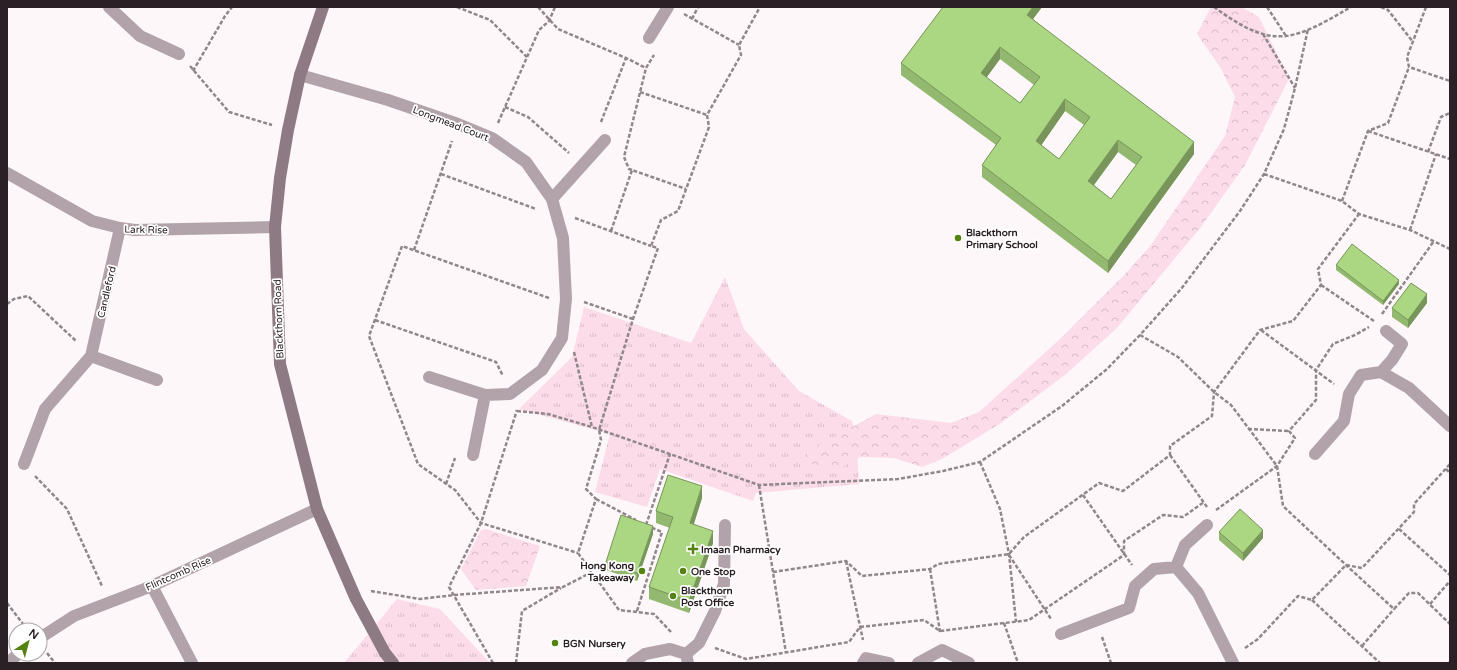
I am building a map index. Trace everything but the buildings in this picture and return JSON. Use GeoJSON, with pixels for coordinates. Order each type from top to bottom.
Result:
{"type":"FeatureCollection","features":[{"type":"Feature","properties":{"kind":"street"},"geometry":{"type":"LineString","coordinates":[[109,7],[140,36],[179,54]]}},
{"type":"Feature","properties":{"kind":"street","name":"Blackthorn Road"},"geometry":{"type":"LineString","coordinates":[[323,7],[300,75],[288,130],[280,178],[275,227],[280,364],[317,509],[356,599],[385,653],[393,663]]}},
{"type":"Feature","properties":{"kind":"street"},"geometry":{"type":"LineString","coordinates":[[649,38],[668,7]]}},
{"type":"Feature","properties":{"kind":"street","name":"Longmead Court"},"geometry":{"type":"LineString","coordinates":[[300,75],[388,100],[458,124],[492,138],[526,162],[552,198],[562,238],[566,299],[562,338],[542,370],[510,394]]}},
{"type":"Feature","properties":{"kind":"street"},"geometry":{"type":"LineString","coordinates":[[552,198],[605,140]]}},
{"type":"Feature","properties":{"kind":"street","name":"Lark Rise"},"geometry":{"type":"LineString","coordinates":[[7,172],[92,221],[120,228],[135,230],[275,227]]}},
{"type":"Feature","properties":{"kind":"street","name":"Candleford"},"geometry":{"type":"LineString","coordinates":[[24,464],[45,409],[91,356],[120,228]]}},
{"type":"Feature","properties":{"kind":"street"},"geometry":{"type":"LineString","coordinates":[[1381,372],[1392,360],[1402,344],[1386,331]]}},
{"type":"Feature","properties":{"kind":"street"},"geometry":{"type":"LineString","coordinates":[[91,356],[157,380]]}},
{"type":"Feature","properties":{"kind":"street"},"geometry":{"type":"LineString","coordinates":[[1315,454],[1344,421],[1348,394],[1361,375],[1381,372],[1409,388],[1450,426]]}},
{"type":"Feature","properties":{"kind":"street"},"geometry":{"type":"LineString","coordinates":[[429,377],[485,395],[510,394]]}},
{"type":"Feature","properties":{"kind":"street"},"geometry":{"type":"LineString","coordinates":[[473,455],[485,395]]}},
{"type":"Feature","properties":{"kind":"street","name":"Flintcomb Rise"},"geometry":{"type":"LineString","coordinates":[[48,633],[74,616],[152,586],[317,509]]}},
{"type":"Feature","properties":{"kind":"street"},"geometry":{"type":"LineString","coordinates":[[632,663],[645,654],[670,649],[687,658],[699,643],[714,611],[724,584],[725,525]]}},
{"type":"Feature","properties":{"kind":"street"},"geometry":{"type":"LineString","coordinates":[[1176,567],[1185,545],[1207,525]]}},
{"type":"Feature","properties":{"kind":"street"},"geometry":{"type":"LineString","coordinates":[[1061,634],[1129,608],[1136,586],[1142,579],[1154,569],[1176,567]]}},
{"type":"Feature","properties":{"kind":"street"},"geometry":{"type":"LineString","coordinates":[[1176,567],[1198,593],[1231,660]]}},
{"type":"Feature","properties":{"kind":"street"},"geometry":{"type":"LineString","coordinates":[[152,586],[192,663]]}},
{"type":"Feature","properties":{"kind":"street"},"geometry":{"type":"LineString","coordinates":[[918,663],[942,650],[969,663]]}},
{"type":"Feature","properties":{"kind":"street"},"geometry":{"type":"LineString","coordinates":[[865,661],[889,663]]}},
{"type":"Feature","properties":{"kind":"path"},"geometry":{"type":"LineString","coordinates":[[193,71],[225,16],[232,7]]}},
{"type":"Feature","properties":{"kind":"path"},"geometry":{"type":"LineString","coordinates":[[457,7],[490,20],[527,57]]}},
{"type":"Feature","properties":{"kind":"path"},"geometry":{"type":"LineString","coordinates":[[538,7],[558,29],[646,68]]}},
{"type":"Feature","properties":{"kind":"path"},"geometry":{"type":"LineString","coordinates":[[492,138],[539,30],[549,20],[555,7]]}},
{"type":"Feature","properties":{"kind":"path"},"geometry":{"type":"LineString","coordinates":[[692,19],[698,7]]}},
{"type":"Feature","properties":{"kind":"path"},"geometry":{"type":"LineString","coordinates":[[637,611],[662,532],[646,526],[596,499],[586,489],[601,440],[599,430],[633,319],[658,248],[651,246],[660,220],[678,211],[709,127],[707,115],[741,55],[739,45],[760,7]]}},
{"type":"Feature","properties":{"kind":"path"},"geometry":{"type":"LineString","coordinates":[[1214,7],[1242,26],[1263,34],[1286,36],[1308,29],[1351,7]]}},
{"type":"Feature","properties":{"kind":"path"},"geometry":{"type":"LineString","coordinates":[[1267,7],[1286,36]]}},
{"type":"Feature","properties":{"kind":"path"},"geometry":{"type":"LineString","coordinates":[[1381,7],[1388,10],[1413,42]]}},
{"type":"Feature","properties":{"kind":"path"},"geometry":{"type":"LineString","coordinates":[[1342,201],[1368,131],[1388,123],[1409,67],[1407,57],[1426,7]]}},
{"type":"Feature","properties":{"kind":"path"},"geometry":{"type":"LineString","coordinates":[[681,13],[739,45]]}},
{"type":"Feature","properties":{"kind":"path"},"geometry":{"type":"LineString","coordinates":[[517,411],[548,414],[592,427],[759,485],[898,479],[943,471],[980,462],[1062,406],[1107,369],[1181,289],[1240,211],[1264,174],[1284,129],[1308,29]]}},
{"type":"Feature","properties":{"kind":"path"},"geometry":{"type":"LineString","coordinates":[[1263,34],[1295,88]]}},
{"type":"Feature","properties":{"kind":"path"},"geometry":{"type":"LineString","coordinates":[[624,157],[646,68],[658,50]]}},
{"type":"Feature","properties":{"kind":"path"},"geometry":{"type":"LineString","coordinates":[[179,54],[229,112],[288,130]]}},
{"type":"Feature","properties":{"kind":"path"},"geometry":{"type":"LineString","coordinates":[[626,58],[602,120],[594,130],[624,157],[629,169],[686,189]]}},
{"type":"Feature","properties":{"kind":"path"},"geometry":{"type":"LineString","coordinates":[[1409,67],[1450,81]]}},
{"type":"Feature","properties":{"kind":"path"},"geometry":{"type":"LineString","coordinates":[[640,92],[707,115]]}},
{"type":"Feature","properties":{"kind":"path"},"geometry":{"type":"LineString","coordinates":[[505,107],[528,117],[582,165]]}},
{"type":"Feature","properties":{"kind":"path"},"geometry":{"type":"LineString","coordinates":[[1428,152],[1441,117],[1450,113]]}},
{"type":"Feature","properties":{"kind":"path"},"geometry":{"type":"LineString","coordinates":[[414,250],[458,124]]}},
{"type":"Feature","properties":{"kind":"path"},"geometry":{"type":"LineString","coordinates":[[1368,131],[1450,159]]}},
{"type":"Feature","properties":{"kind":"path"},"geometry":{"type":"LineString","coordinates":[[1410,230],[1436,154]]}},
{"type":"Feature","properties":{"kind":"path"},"geometry":{"type":"LineString","coordinates":[[611,231],[632,170]]}},
{"type":"Feature","properties":{"kind":"path"},"geometry":{"type":"LineString","coordinates":[[1264,174],[1342,201],[1359,214],[1410,230],[1450,250]]}},
{"type":"Feature","properties":{"kind":"path"},"geometry":{"type":"LineString","coordinates":[[1289,431],[1316,400],[1316,370],[1334,344],[1355,335],[1376,322],[1321,285],[1318,269],[1359,214]]}},
{"type":"Feature","properties":{"kind":"path"},"geometry":{"type":"LineString","coordinates":[[1380,318],[1434,242]]}},
{"type":"Feature","properties":{"kind":"path"},"geometry":{"type":"LineString","coordinates":[[633,319],[578,301],[550,298],[402,246],[369,336],[418,464],[455,490],[481,523],[578,553],[619,610],[654,614],[674,635],[746,659],[849,642],[860,627],[924,620],[940,631],[1029,620],[1124,555]]}},
{"type":"Feature","properties":{"kind":"path"},"geometry":{"type":"LineString","coordinates":[[1208,508],[1170,455],[1170,446],[1212,416],[1214,392],[1260,330],[1293,321],[1321,285]]}},
{"type":"Feature","properties":{"kind":"path"},"geometry":{"type":"LineString","coordinates":[[7,304],[14,299],[28,296],[91,356]]}},
{"type":"Feature","properties":{"kind":"path"},"geometry":{"type":"LineString","coordinates":[[375,320],[496,362],[517,411],[481,523],[449,586],[493,663]]}},
{"type":"Feature","properties":{"kind":"path"},"geometry":{"type":"LineString","coordinates":[[1260,330],[1348,394]]}},
{"type":"Feature","properties":{"kind":"path"},"geometry":{"type":"LineString","coordinates":[[1140,335],[1178,357],[1214,392],[1231,405],[1277,466],[1283,506],[1394,609]]}},
{"type":"Feature","properties":{"kind":"path"},"geometry":{"type":"LineString","coordinates":[[562,338],[571,341],[592,427]]}},
{"type":"Feature","properties":{"kind":"path"},"geometry":{"type":"LineString","coordinates":[[1212,513],[1277,466],[1295,438],[1289,431],[1248,429]]}},
{"type":"Feature","properties":{"kind":"path"},"geometry":{"type":"LineString","coordinates":[[646,526],[670,454]]}},
{"type":"Feature","properties":{"kind":"path"},"geometry":{"type":"LineString","coordinates":[[446,484],[455,457],[473,455]]}},
{"type":"Feature","properties":{"kind":"path"},"geometry":{"type":"LineString","coordinates":[[846,561],[862,576],[930,569],[938,564],[1009,554],[1024,537],[1099,483],[1123,491],[1170,455]]}},
{"type":"Feature","properties":{"kind":"path"},"geometry":{"type":"LineString","coordinates":[[980,462],[1000,509],[1009,554],[1016,622]]}},
{"type":"Feature","properties":{"kind":"path"},"geometry":{"type":"LineString","coordinates":[[24,464],[67,509],[109,602]]}},
{"type":"Feature","properties":{"kind":"path"},"geometry":{"type":"LineString","coordinates":[[1346,565],[1362,568],[1414,512],[1414,504],[1450,464]]}},
{"type":"Feature","properties":{"kind":"path"},"geometry":{"type":"LineString","coordinates":[[1446,469],[1450,473]]}},
{"type":"Feature","properties":{"kind":"path"},"geometry":{"type":"LineString","coordinates":[[759,485],[786,652]]}},
{"type":"Feature","properties":{"kind":"path"},"geometry":{"type":"LineString","coordinates":[[1083,495],[1142,579]]}},
{"type":"Feature","properties":{"kind":"path"},"geometry":{"type":"LineString","coordinates":[[578,553],[596,499]]}},
{"type":"Feature","properties":{"kind":"path"},"geometry":{"type":"LineString","coordinates":[[1124,555],[1124,541],[1163,515],[1183,516],[1204,502]]}},
{"type":"Feature","properties":{"kind":"path"},"geometry":{"type":"LineString","coordinates":[[1399,529],[1450,575]]}},
{"type":"Feature","properties":{"kind":"path"},"geometry":{"type":"LineString","coordinates":[[1009,554],[1061,634]]}},
{"type":"Feature","properties":{"kind":"path"},"geometry":{"type":"LineString","coordinates":[[773,572],[846,561]]}},
{"type":"Feature","properties":{"kind":"path"},"geometry":{"type":"LineString","coordinates":[[846,561],[860,627],[865,661]]}},
{"type":"Feature","properties":{"kind":"path"},"geometry":{"type":"LineString","coordinates":[[1312,600],[1346,565]]}},
{"type":"Feature","properties":{"kind":"path"},"geometry":{"type":"LineString","coordinates":[[930,569],[942,650]]}},
{"type":"Feature","properties":{"kind":"path"},"geometry":{"type":"LineString","coordinates":[[516,663],[522,610],[592,572]]}},
{"type":"Feature","properties":{"kind":"path"},"geometry":{"type":"LineString","coordinates":[[1430,604],[1450,581]]}},
{"type":"Feature","properties":{"kind":"path"},"geometry":{"type":"LineString","coordinates":[[369,590],[420,600],[454,595],[563,587]]}},
{"type":"Feature","properties":{"kind":"path"},"geometry":{"type":"LineString","coordinates":[[1362,646],[1409,593],[1418,593],[1450,624]]}},
{"type":"Feature","properties":{"kind":"path"},"geometry":{"type":"LineString","coordinates":[[1231,660],[1258,639],[1298,596],[1312,600],[1380,663]]}},
{"type":"Feature","properties":{"kind":"path"},"geometry":{"type":"LineString","coordinates":[[7,603],[22,622]]}},
{"type":"Feature","properties":{"kind":"path"},"geometry":{"type":"LineString","coordinates":[[1096,621],[1111,663]]}},
{"type":"Feature","properties":{"kind":"path"},"geometry":{"type":"LineString","coordinates":[[1004,623],[1018,663]]}},
{"type":"Feature","properties":{"kind":"path"},"geometry":{"type":"LineString","coordinates":[[745,663],[746,659]]}},
{"type":"Feature","properties":{"kind":"green space"},"geometry":{"type":"Polygon","coordinates":[[[1211,7],[1242,7],[1259,17],[1289,79],[1245,165],[1201,227],[1116,329],[1065,375],[1001,423],[942,459],[922,467],[894,458],[860,457],[836,471],[817,467],[808,462],[808,451],[876,414],[951,423],[979,412],[1060,339],[1126,273],[1151,245],[1225,136],[1235,97],[1220,67],[1197,34],[1211,7]]]}},
{"type":"Feature","properties":{"kind":"green space"},"geometry":{"type":"Polygon","coordinates":[[[725,277],[744,329],[799,391],[852,421],[856,435],[859,484],[756,493],[753,501],[660,469],[647,507],[595,492],[610,434],[519,409],[572,357],[584,307],[691,343],[725,277]]]}},
{"type":"Feature","properties":{"kind":"green space"},"geometry":{"type":"Polygon","coordinates":[[[486,529],[540,546],[526,586],[476,590],[461,569],[481,530],[486,529]]]}},
{"type":"Feature","properties":{"kind":"green space"},"geometry":{"type":"Polygon","coordinates":[[[397,599],[440,609],[490,663],[344,663],[397,599]]]}},
{"type":"Feature","properties":{"kind":"place","name":"Blackthorn Primary School"},"geometry":{"type":"Point","coordinates":[958,238]}},
{"type":"Feature","properties":{"kind":"place","name":"Imaan Pharmacy"},"geometry":{"type":"Point","coordinates":[693,549]}},
{"type":"Feature","properties":{"kind":"place","name":"Hong Kong Takeaway"},"geometry":{"type":"Point","coordinates":[642,571]}},
{"type":"Feature","properties":{"kind":"place","name":"One Stop"},"geometry":{"type":"Point","coordinates":[683,571]}},
{"type":"Feature","properties":{"kind":"place","name":"Blackthorn Post Office"},"geometry":{"type":"Point","coordinates":[673,596]}},
{"type":"Feature","properties":{"kind":"place","name":"BGN Nursery"},"geometry":{"type":"Point","coordinates":[555,643]}}]}
